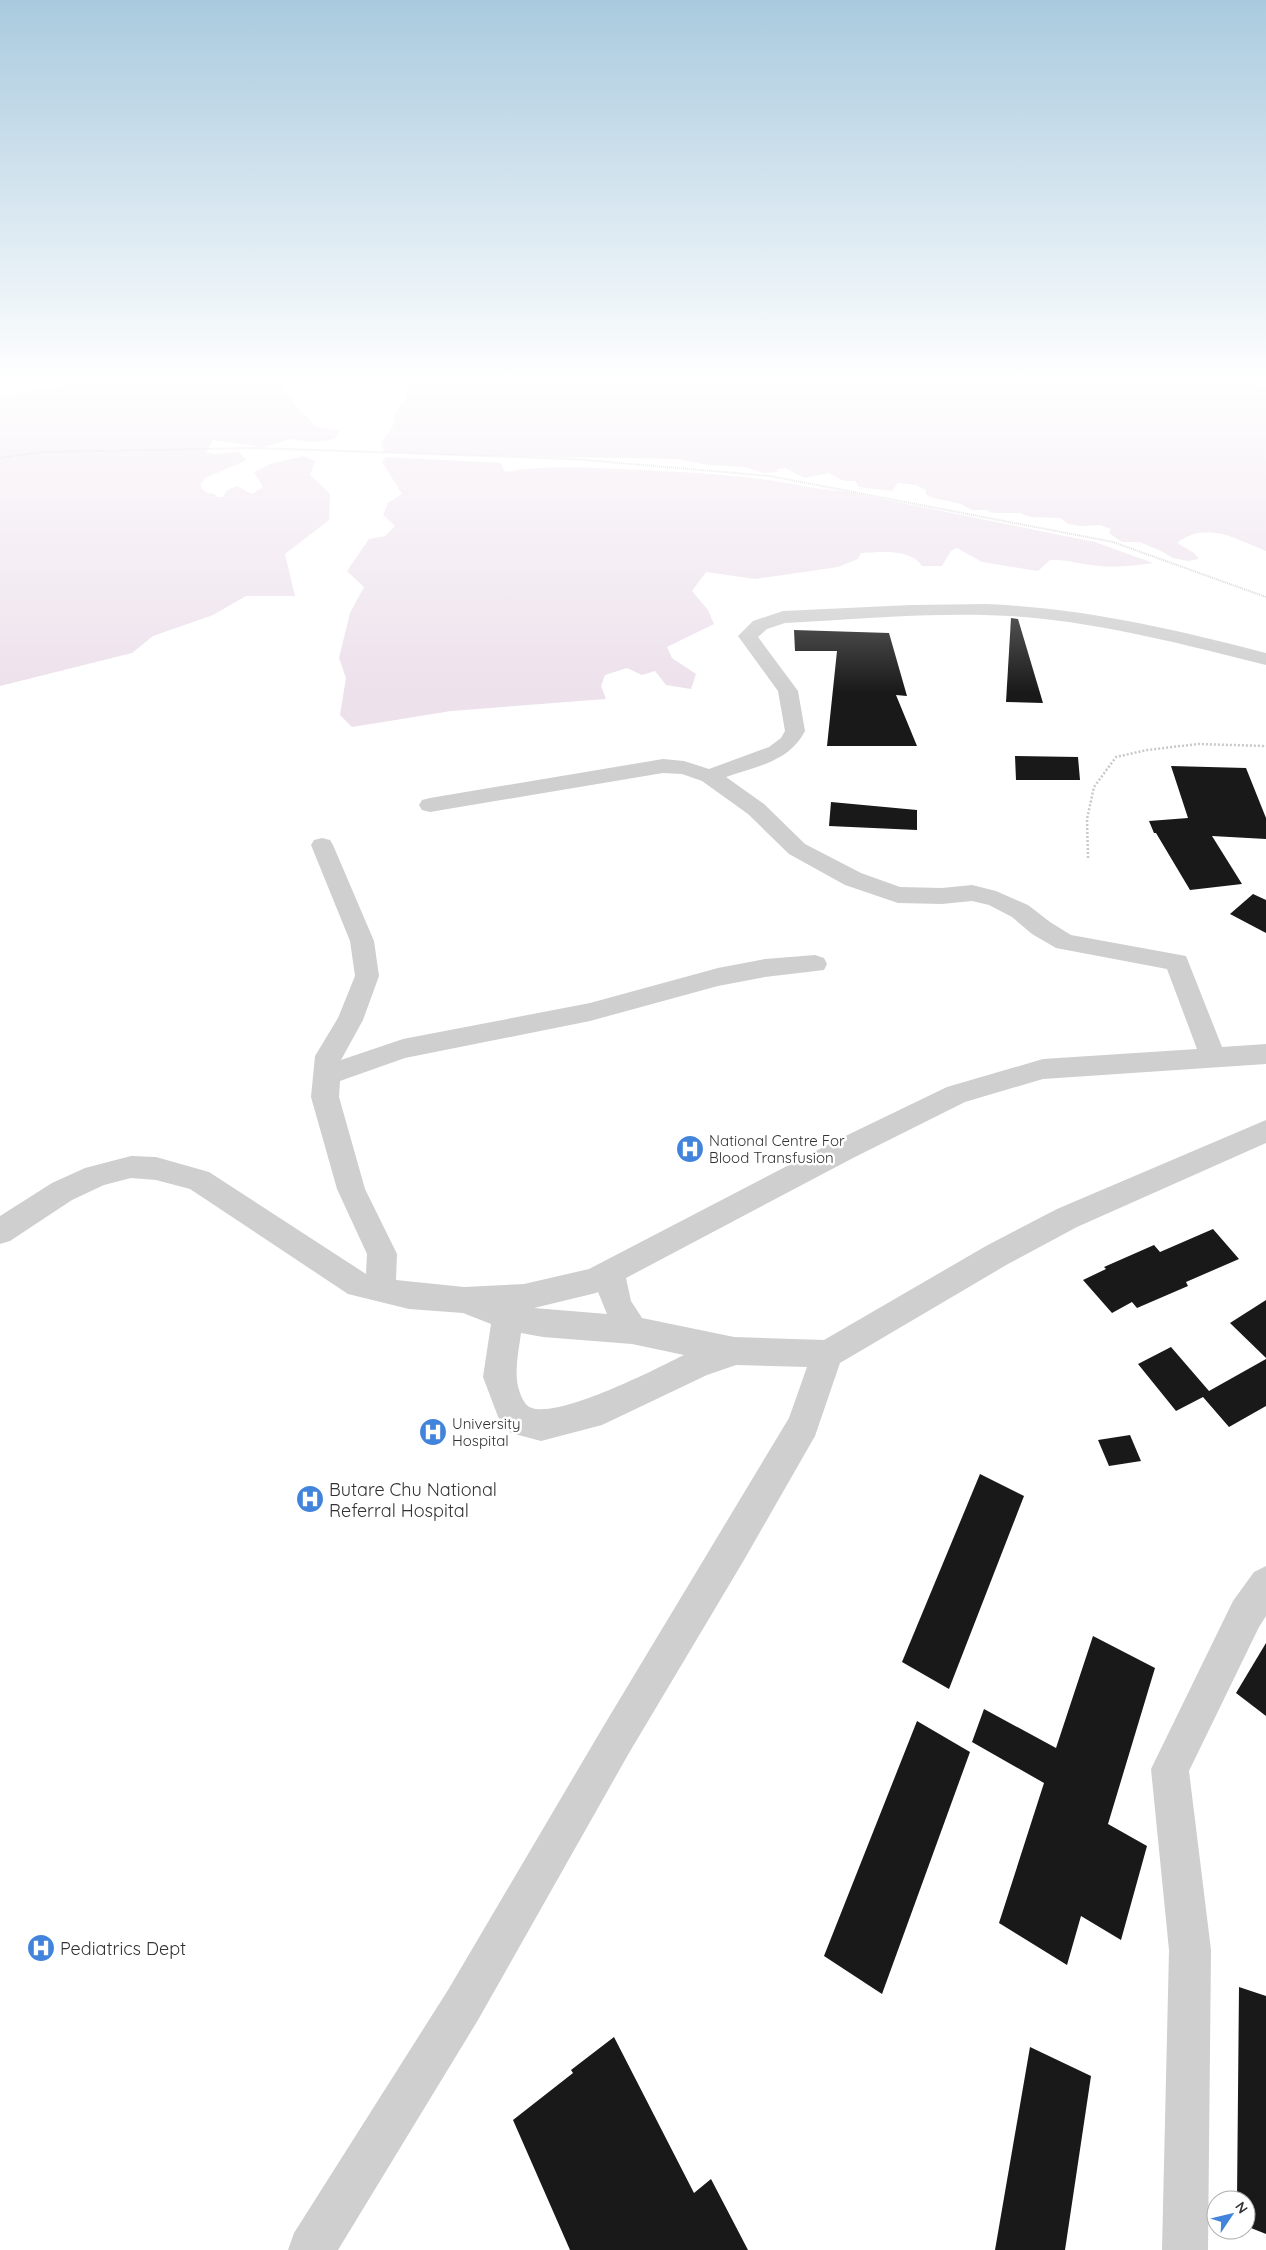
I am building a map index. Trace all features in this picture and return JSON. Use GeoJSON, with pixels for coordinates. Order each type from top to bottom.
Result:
{"type":"FeatureCollection","features":[{"type":"Feature","properties":{"kind":"street"},"geometry":{"type":"LineString","coordinates":[[710,776],[776,752],[789,742],[795,731],[788,691],[748,636],[760,625],[783,618],[988,610],[1063,615],[1183,637],[1266,660]]}},
{"type":"Feature","properties":{"kind":"street"},"geometry":{"type":"LineString","coordinates":[[430,805],[663,766],[684,768],[710,776],[756,810],[797,849],[853,878],[898,895],[942,896],[972,893],[996,899],[1020,911],[1041,928],[1065,942],[1177,962],[1213,1057]]}},
{"type":"Feature","properties":{"kind":"street"},"geometry":{"type":"LineString","coordinates":[[322,845],[362,940],[367,976],[350,1020],[328,1056],[325,1097],[351,1189],[382,1254],[381,1290]]}},
{"type":"Feature","properties":{"kind":"street"},"geometry":{"type":"LineString","coordinates":[[326,1075],[403,1049],[590,1012],[657,996],[718,977],[765,968],[814,964]]}},
{"type":"Feature","properties":{"kind":"street"},"geometry":{"type":"LineString","coordinates":[[0,1232],[52,1197],[88,1179],[132,1167],[170,1172],[199,1180],[359,1285],[409,1296],[464,1300],[524,1296],[596,1280],[843,1150],[957,1094],[1043,1070],[1264,1055]]}},
{"type":"Feature","properties":{"kind":"street"},"geometry":{"type":"LineString","coordinates":[[464,1300],[508,1317],[543,1323],[632,1330],[734,1351],[782,1351],[827,1354],[997,1255],[1067,1218],[1266,1131]]}},
{"type":"Feature","properties":{"kind":"street"},"geometry":{"type":"LineString","coordinates":[[610,1272],[612,1295],[632,1330]]}},
{"type":"Feature","properties":{"kind":"street"},"geometry":{"type":"LineString","coordinates":[[508,1317],[499,1377],[513,1414],[523,1422],[541,1426],[592,1414],[699,1363],[734,1351]]}},
{"type":"Feature","properties":{"kind":"street"},"geometry":{"type":"LineString","coordinates":[[311,2250],[462,2005],[616,1740],[751,1516],[803,1425],[827,1354]]}},
{"type":"Feature","properties":{"kind":"street"},"geometry":{"type":"LineString","coordinates":[[1185,2250],[1190,1950],[1170,1769],[1246,1614],[1266,1584]]}},
{"type":"Feature","properties":{"kind":"path"},"geometry":{"type":"LineString","coordinates":[[808,483],[1113,542],[1266,597]]}},
{"type":"Feature","properties":{"kind":"path"},"geometry":{"type":"LineString","coordinates":[[1088,858],[1087,818],[1094,787],[1116,757],[1147,750],[1198,744],[1266,746]]}},
{"type":"Feature","properties":{"kind":"shaded area"},"geometry":{"type":"Polygon","coordinates":[[[0,483],[202,483],[200,486],[207,493],[223,497],[227,490],[237,486],[252,494],[263,487],[261,483],[318,483],[330,494],[329,520],[285,554],[295,596],[246,596],[213,615],[153,636],[132,653],[0,686],[0,483]]]}},
{"type":"Feature","properties":{"kind":"shaded area"},"geometry":{"type":"Polygon","coordinates":[[[395,483],[787,483],[848,492],[1095,542],[1153,563],[1107,567],[1063,560],[1050,560],[1038,571],[982,562],[957,548],[951,551],[942,566],[922,566],[910,556],[894,552],[877,552],[861,553],[858,559],[838,567],[755,579],[706,572],[692,591],[708,610],[714,624],[667,647],[672,658],[696,674],[691,689],[666,685],[655,671],[642,675],[627,668],[605,675],[601,686],[606,699],[451,711],[352,727],[340,715],[346,678],[339,658],[350,613],[364,587],[347,571],[369,539],[385,536],[395,526],[383,515],[388,503],[402,494],[395,483]]]}},
{"type":"Feature","properties":{"kind":"shaded area"},"geometry":{"type":"Polygon","coordinates":[[[856,483],[898,483],[892,491],[859,487],[856,483]]]}},
{"type":"Feature","properties":{"kind":"shaded area"},"geometry":{"type":"Polygon","coordinates":[[[898,483],[1266,483],[1266,551],[1221,534],[1199,533],[1188,536],[1177,543],[1194,553],[1199,559],[1188,561],[1173,558],[1139,542],[1122,542],[1109,533],[1111,529],[1100,525],[1081,526],[1068,524],[1060,518],[1030,517],[1020,513],[993,513],[986,510],[972,510],[961,504],[930,497],[926,494],[926,490],[916,485],[898,483]]]}},
{"type":"Feature","properties":{"kind":"building"},"geometry":{"type":"Polygon","coordinates":[[[1011,618],[1018,619],[1043,703],[1006,702],[1011,618]]]}},
{"type":"Feature","properties":{"kind":"building"},"geometry":{"type":"Polygon","coordinates":[[[794,630],[889,633],[907,696],[896,695],[917,746],[827,746],[837,651],[795,651],[794,630]]]}},
{"type":"Feature","properties":{"kind":"building"},"geometry":{"type":"Polygon","coordinates":[[[1015,756],[1078,757],[1080,780],[1016,780],[1015,756]]]}},
{"type":"Feature","properties":{"kind":"building"},"geometry":{"type":"Polygon","coordinates":[[[1171,766],[1246,768],[1266,818],[1266,839],[1212,836],[1242,884],[1190,890],[1156,833],[1154,833],[1149,821],[1188,818],[1171,766]]]}},
{"type":"Feature","properties":{"kind":"building"},"geometry":{"type":"Polygon","coordinates":[[[831,802],[917,810],[917,830],[829,826],[831,802]]]}},
{"type":"Feature","properties":{"kind":"building"},"geometry":{"type":"Polygon","coordinates":[[[1253,894],[1266,900],[1266,933],[1230,914],[1253,894]]]}},
{"type":"Feature","properties":{"kind":"building"},"geometry":{"type":"Polygon","coordinates":[[[1213,1229],[1239,1259],[1186,1282],[1188,1286],[1137,1308],[1132,1302],[1112,1313],[1083,1280],[1106,1269],[1104,1267],[1154,1245],[1160,1252],[1213,1229]]]}},
{"type":"Feature","properties":{"kind":"building"},"geometry":{"type":"Polygon","coordinates":[[[1266,1300],[1266,1358],[1230,1323],[1266,1300]]]}},
{"type":"Feature","properties":{"kind":"building"},"geometry":{"type":"Polygon","coordinates":[[[1171,1347],[1209,1391],[1266,1359],[1266,1406],[1229,1427],[1203,1397],[1176,1411],[1138,1364],[1171,1347]]]}},
{"type":"Feature","properties":{"kind":"building"},"geometry":{"type":"Polygon","coordinates":[[[1130,1435],[1141,1461],[1109,1466],[1098,1440],[1130,1435]]]}},
{"type":"Feature","properties":{"kind":"building"},"geometry":{"type":"Polygon","coordinates":[[[980,1474],[1024,1496],[949,1689],[902,1662],[980,1474]]]}},
{"type":"Feature","properties":{"kind":"building"},"geometry":{"type":"Polygon","coordinates":[[[1093,1636],[1155,1668],[1108,1824],[1147,1846],[1121,1940],[1081,1916],[1067,1965],[999,1923],[1044,1783],[972,1742],[984,1709],[1056,1748],[1093,1636]]]}},
{"type":"Feature","properties":{"kind":"building"},"geometry":{"type":"Polygon","coordinates":[[[1266,1643],[1266,1716],[1236,1693],[1266,1643]]]}},
{"type":"Feature","properties":{"kind":"building"},"geometry":{"type":"Polygon","coordinates":[[[917,1721],[970,1752],[882,1994],[824,1956],[917,1721]]]}},
{"type":"Feature","properties":{"kind":"building"},"geometry":{"type":"Polygon","coordinates":[[[1239,1987],[1266,1996],[1266,2234],[1256,2230],[1256,2190],[1237,2190],[1239,1987]]]}},
{"type":"Feature","properties":{"kind":"building"},"geometry":{"type":"Polygon","coordinates":[[[614,2037],[694,2193],[711,2179],[748,2250],[570,2250],[513,2120],[573,2073],[571,2070],[614,2037]]]}},
{"type":"Feature","properties":{"kind":"building"},"geometry":{"type":"Polygon","coordinates":[[[1030,2047],[1091,2076],[1065,2250],[995,2250],[1030,2047]]]}},
{"type":"Feature","properties":{"kind":"place","name":"National Centre For Blood Transfusion"},"geometry":{"type":"Point","coordinates":[690,1149]}},
{"type":"Feature","properties":{"kind":"place","name":"University Hospital"},"geometry":{"type":"Point","coordinates":[433,1432]}},
{"type":"Feature","properties":{"kind":"place","name":"Butare Chu National Referral Hospital"},"geometry":{"type":"Point","coordinates":[310,1499]}},
{"type":"Feature","properties":{"kind":"place","name":"Pediatrics Dept"},"geometry":{"type":"Point","coordinates":[41,1948]}}]}
